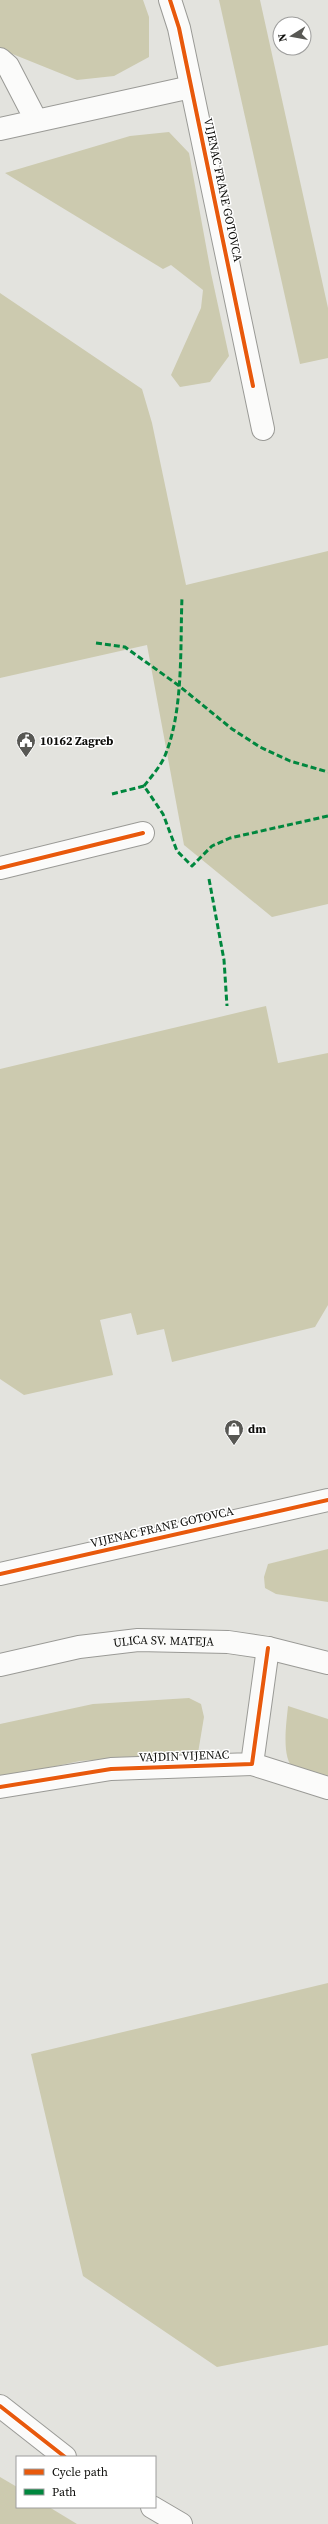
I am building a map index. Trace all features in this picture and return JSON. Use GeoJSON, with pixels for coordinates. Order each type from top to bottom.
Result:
{"type":"FeatureCollection","features":[{"type":"Feature","properties":{"kind":"street","name":"VIJENAC FRANE GOTOVCA"},"geometry":{"type":"LineString","coordinates":[[170,0],[179,28],[253,386],[264,429]]}},
{"type":"Feature","properties":{"kind":"street"},"geometry":{"type":"LineString","coordinates":[[0,59],[8,66],[36,120]]}},
{"type":"Feature","properties":{"kind":"street"},"geometry":{"type":"LineString","coordinates":[[0,129],[191,86]]}},
{"type":"Feature","properties":{"kind":"street"},"geometry":{"type":"LineString","coordinates":[[0,868],[143,833]]}},
{"type":"Feature","properties":{"kind":"street","name":"VIJENAC FRANE GOTOVCA"},"geometry":{"type":"LineString","coordinates":[[0,1574],[328,1500]]}},
{"type":"Feature","properties":{"kind":"street","name":"ULICA SV. MATEJA"},"geometry":{"type":"LineString","coordinates":[[0,1665],[79,1647],[138,1640],[228,1642],[268,1648],[328,1663]]}},
{"type":"Feature","properties":{"kind":"street"},"geometry":{"type":"LineString","coordinates":[[252,1764],[268,1648]]}},
{"type":"Feature","properties":{"kind":"street","name":"VAJDIN VIJENAC"},"geometry":{"type":"LineString","coordinates":[[0,1787],[111,1768],[252,1764],[328,1788]]}},
{"type":"Feature","properties":{"kind":"street"},"geometry":{"type":"LineString","coordinates":[[0,2406],[64,2456]]}},
{"type":"Feature","properties":{"kind":"street"},"geometry":{"type":"LineString","coordinates":[[154,2508],[181,2524]]}},
{"type":"Feature","properties":{"kind":"shaded area"},"geometry":{"type":"Polygon","coordinates":[[[0,0],[143,0],[149,17],[149,57],[114,76],[77,80],[0,49],[0,0]]]}},
{"type":"Feature","properties":{"kind":"shaded area"},"geometry":{"type":"Polygon","coordinates":[[[219,0],[260,0],[328,308],[328,358],[300,364],[219,0]]]}},
{"type":"Feature","properties":{"kind":"shaded area"},"geometry":{"type":"Polygon","coordinates":[[[169,132],[189,153],[211,273],[229,356],[210,382],[180,387],[171,375],[201,308],[203,290],[171,265],[163,269],[5,173],[130,136],[169,132]]]}},
{"type":"Feature","properties":{"kind":"shaded area"},"geometry":{"type":"Polygon","coordinates":[[[0,293],[142,389],[152,423],[186,585],[328,551],[328,904],[272,917],[184,845],[147,645],[0,678],[0,293]]]}},
{"type":"Feature","properties":{"kind":"shaded area"},"geometry":{"type":"Polygon","coordinates":[[[266,1006],[278,1063],[328,1053],[328,1305],[315,1327],[172,1362],[164,1329],[137,1335],[131,1313],[100,1320],[113,1375],[24,1395],[0,1379],[0,1069],[266,1006]]]}},
{"type":"Feature","properties":{"kind":"shaded area"},"geometry":{"type":"Polygon","coordinates":[[[328,1549],[328,1602],[276,1594],[265,1588],[264,1577],[268,1564],[328,1549]]]}},
{"type":"Feature","properties":{"kind":"shaded area"},"geometry":{"type":"Polygon","coordinates":[[[189,1698],[201,1704],[204,1717],[198,1753],[80,1761],[0,1778],[0,1724],[93,1704],[189,1698]]]}},
{"type":"Feature","properties":{"kind":"shaded area"},"geometry":{"type":"Polygon","coordinates":[[[288,1706],[328,1719],[328,1780],[299,1771],[290,1764],[286,1749],[288,1706]]]}},
{"type":"Feature","properties":{"kind":"shaded area"},"geometry":{"type":"Polygon","coordinates":[[[328,1983],[328,2345],[217,2367],[83,2276],[31,2054],[328,1983]]]}},
{"type":"Feature","properties":{"kind":"shaded area"},"geometry":{"type":"Polygon","coordinates":[[[0,2477],[16,2486],[16,2508],[51,2508],[77,2524],[0,2524],[0,2477]]]}},
{"type":"Feature","properties":{"kind":"marked path"},"geometry":{"type":"LineString","coordinates":[[144,786],[164,758],[175,720],[180,679],[182,597]]}},
{"type":"Feature","properties":{"kind":"marked path"},"geometry":{"type":"LineString","coordinates":[[96,643],[125,647],[178,685],[232,729],[260,747],[290,761],[328,772]]}},
{"type":"Feature","properties":{"kind":"marked path"},"geometry":{"type":"LineString","coordinates":[[112,794],[144,786],[163,814],[177,851],[192,866],[212,846],[230,838],[328,816]]}},
{"type":"Feature","properties":{"kind":"marked path"},"geometry":{"type":"LineString","coordinates":[[209,879],[224,960],[227,1006]]}},
{"type":"Feature","properties":{"kind":"cycle path"},"geometry":{"type":"LineString","coordinates":[[170,0],[179,28],[253,386]]}},
{"type":"Feature","properties":{"kind":"cycle path"},"geometry":{"type":"LineString","coordinates":[[0,868],[143,833]]}},
{"type":"Feature","properties":{"kind":"cycle path"},"geometry":{"type":"LineString","coordinates":[[0,1574],[328,1500]]}},
{"type":"Feature","properties":{"kind":"cycle path"},"geometry":{"type":"LineString","coordinates":[[0,1787],[111,1769],[252,1764],[268,1648]]}},
{"type":"Feature","properties":{"kind":"cycle path"},"geometry":{"type":"LineString","coordinates":[[0,2406],[64,2456]]}},
{"type":"Feature","properties":{"kind":"place","name":"10162 Zagreb"},"geometry":{"type":"Point","coordinates":[26,758]}},
{"type":"Feature","properties":{"kind":"place","name":"dm"},"geometry":{"type":"Point","coordinates":[234,1446]}}]}
